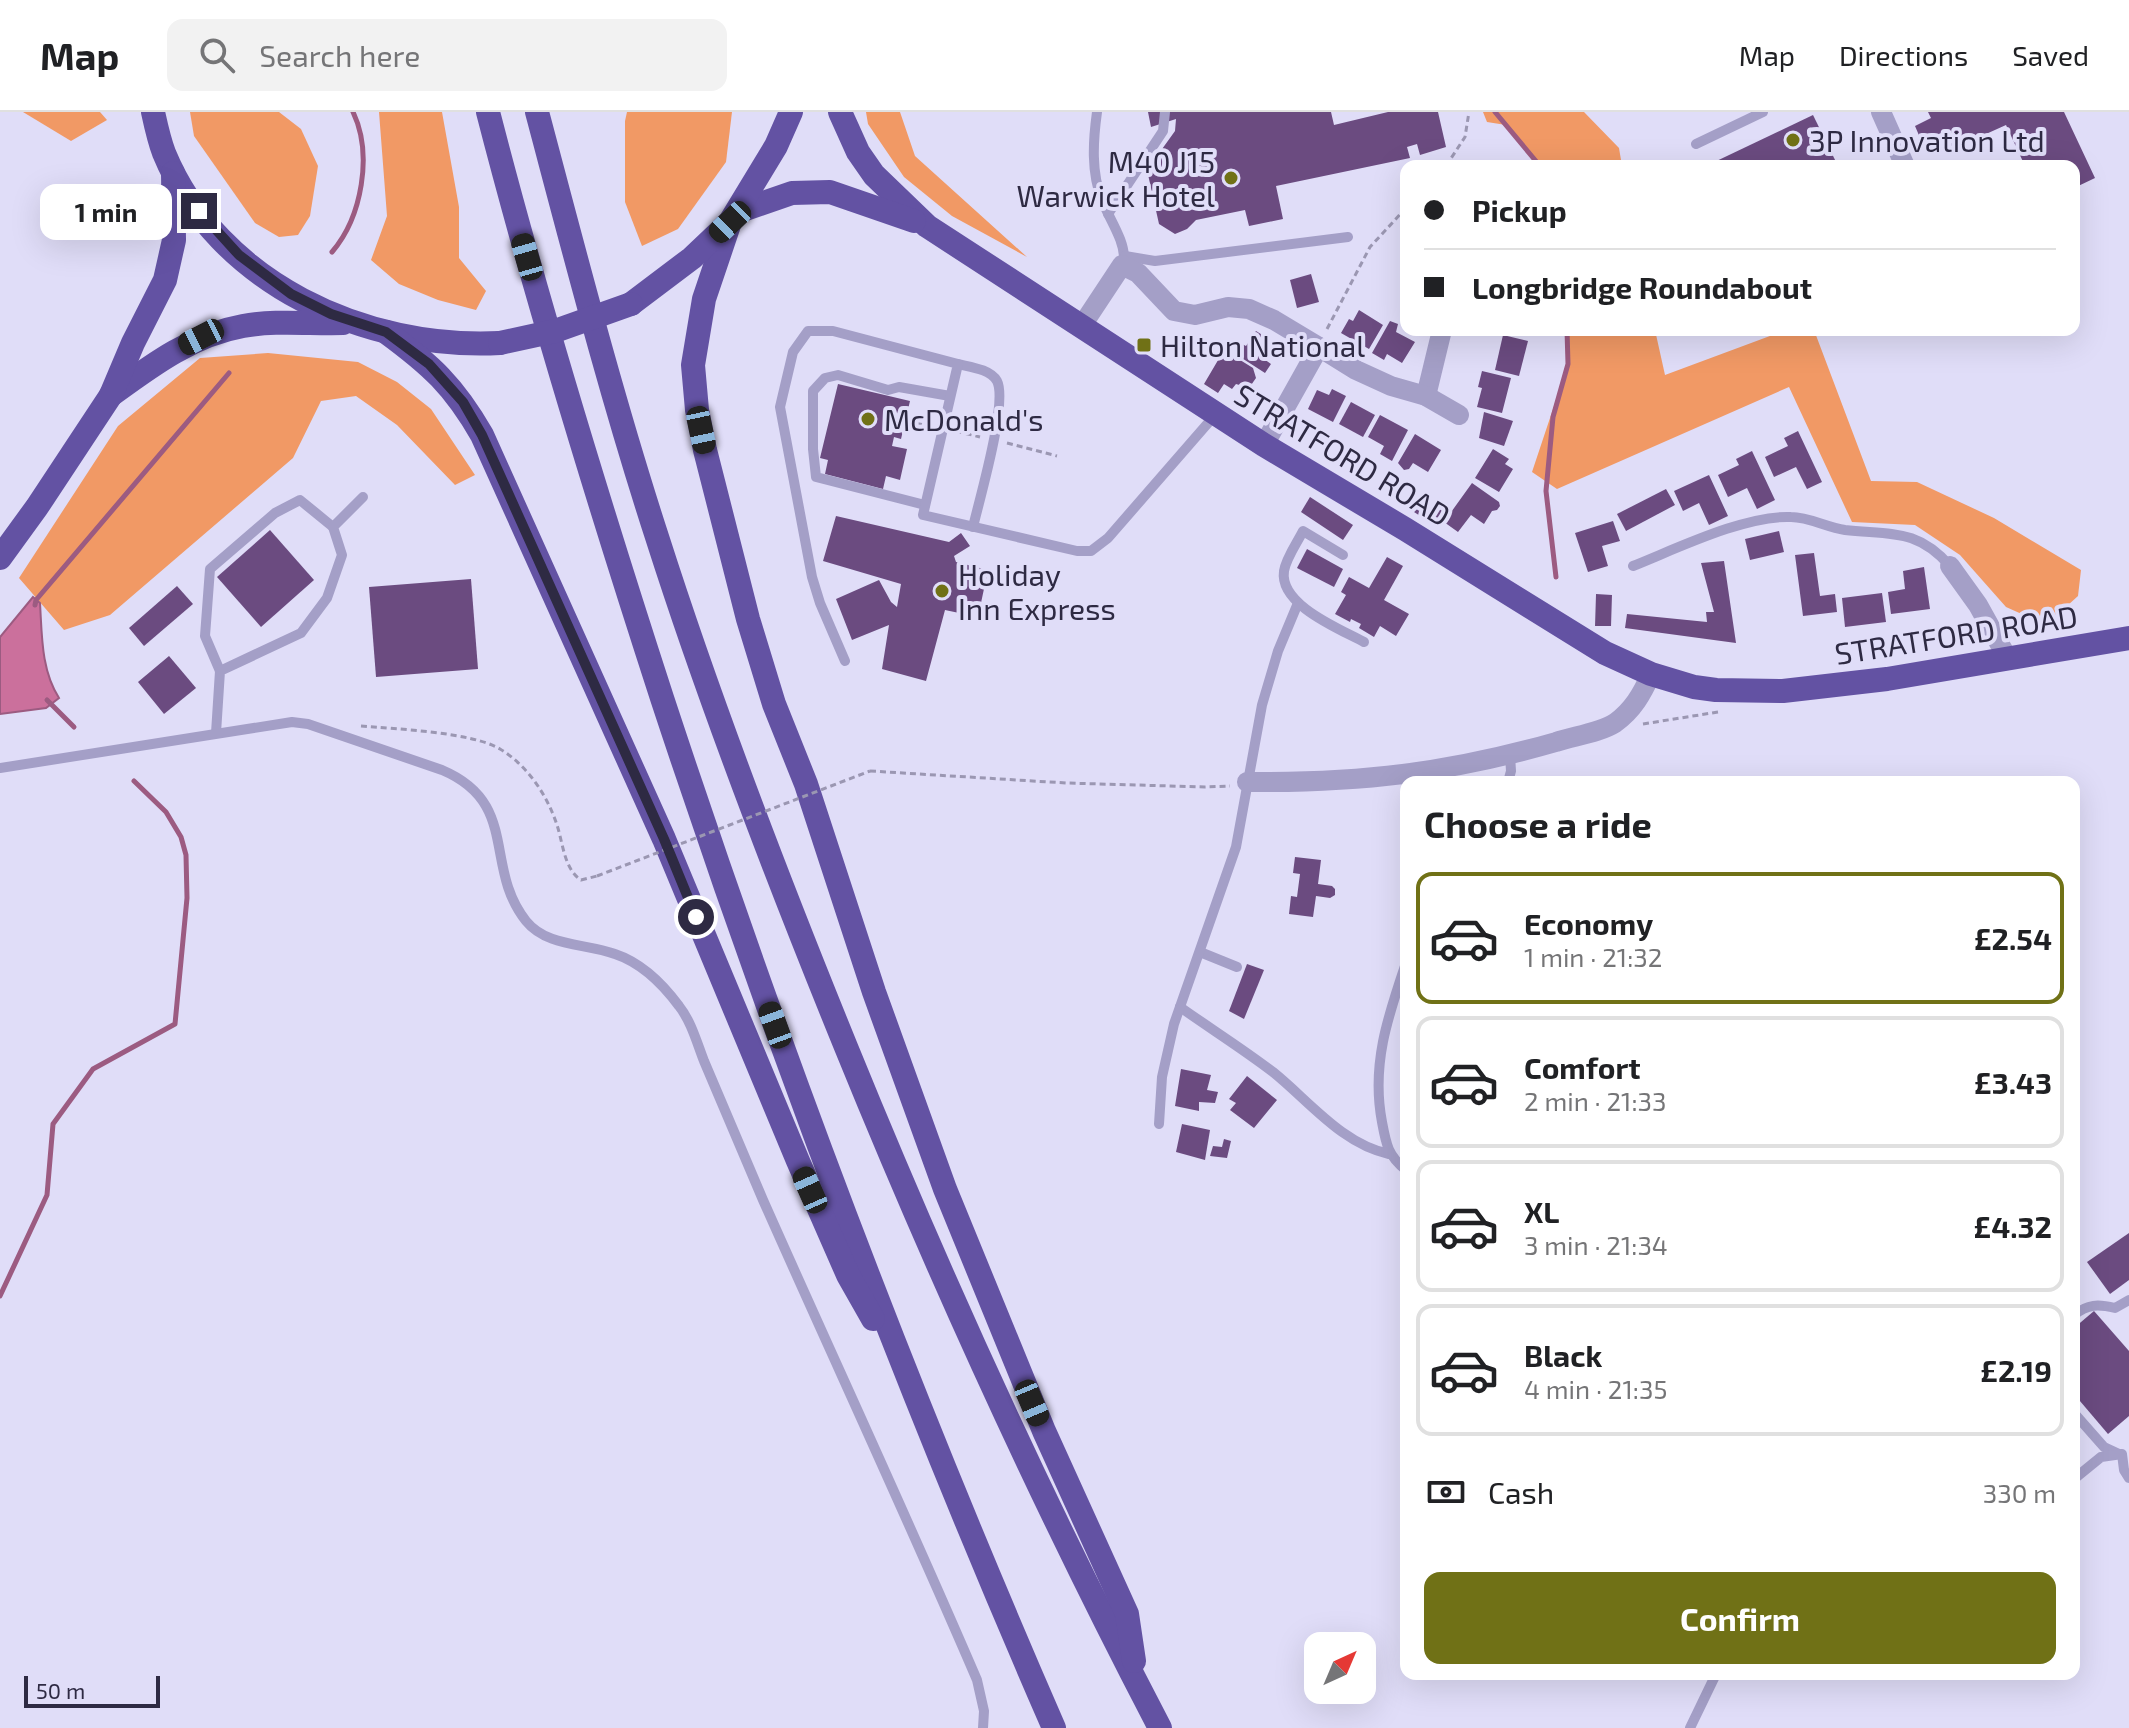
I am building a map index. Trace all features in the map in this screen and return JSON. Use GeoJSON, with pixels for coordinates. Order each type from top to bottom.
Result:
{"type":"FeatureCollection","features":[{"type":"Feature","properties":{"kind":"highway"},"geometry":{"type":"LineString","coordinates":[[138,112],[199,211],[228,244],[258,271],[309,305],[353,323],[435,342],[470,345],[500,343],[555,331],[631,304],[683,266],[733,217]]}},
{"type":"Feature","properties":{"kind":"highway"},"geometry":{"type":"LineString","coordinates":[[0,558],[111,395],[170,263],[174,240],[168,161],[153,112]]}},
{"type":"Feature","properties":{"kind":"highway"},"geometry":{"type":"LineString","coordinates":[[488,112],[518,229],[590,471],[725,888],[911,1387],[1054,1728]]}},
{"type":"Feature","properties":{"kind":"highway"},"geometry":{"type":"LineString","coordinates":[[537,112],[605,365],[658,542],[770,861],[969,1339],[1160,1728]]}},
{"type":"Feature","properties":{"kind":"highway"},"geometry":{"type":"LineString","coordinates":[[791,112],[776,146],[733,217],[704,299],[693,365],[697,410],[726,534],[770,690],[806,784],[874,992],[945,1189],[1032,1403],[1127,1614],[1139,1688]]}},
{"type":"Feature","properties":{"kind":"highway","name":"STRATFORD ROAD"},"geometry":{"type":"LineString","coordinates":[[840,112],[858,152],[874,175],[927,226],[1215,415],[1605,653],[1651,674],[1716,690],[1783,691],[1887,679],[2129,638]]}},
{"type":"Feature","properties":{"kind":"highway","name":"STRATFORD ROAD"},"geometry":{"type":"LineString","coordinates":[[733,217],[792,193],[830,192],[927,226]]}},
{"type":"Feature","properties":{"kind":"highway"},"geometry":{"type":"LineString","coordinates":[[111,395],[179,348],[219,332],[267,323],[353,323]]}},
{"type":"Feature","properties":{"kind":"highway"},"geometry":{"type":"LineString","coordinates":[[386,332],[429,364],[463,402],[482,435],[664,839],[848,1275],[911,1387]]}},
{"type":"Feature","properties":{"kind":"street"},"geometry":{"type":"LineString","coordinates":[[1881,112],[1902,160]]}},
{"type":"Feature","properties":{"kind":"street"},"geometry":{"type":"LineString","coordinates":[[1081,327],[1123,261],[1174,311],[1195,315],[1228,307],[1249,309],[1274,320],[1356,370],[1391,386],[1426,396],[1459,415]]}},
{"type":"Feature","properties":{"kind":"street"},"geometry":{"type":"LineString","coordinates":[[1426,396],[1441,336]]}},
{"type":"Feature","properties":{"kind":"street"},"geometry":{"type":"LineString","coordinates":[[1264,445],[1319,347]]}},
{"type":"Feature","properties":{"kind":"street"},"geometry":{"type":"LineString","coordinates":[[1950,566],[1978,605],[2008,659]]}},
{"type":"Feature","properties":{"kind":"street"},"geometry":{"type":"LineString","coordinates":[[1402,776],[1510,755],[1611,726],[1635,705],[1651,674]]}},
{"type":"Feature","properties":{"kind":"street"},"geometry":{"type":"LineString","coordinates":[[1247,782],[1332,783],[1400,776]]}},
{"type":"Feature","properties":{"kind":"lane"},"geometry":{"type":"LineString","coordinates":[[1097,112],[1093,143],[1098,187],[1123,261],[1155,261],[1348,237]]}},
{"type":"Feature","properties":{"kind":"lane"},"geometry":{"type":"LineString","coordinates":[[1108,214],[1163,131],[1165,112]]}},
{"type":"Feature","properties":{"kind":"lane"},"geometry":{"type":"LineString","coordinates":[[1696,144],[1763,112]]}},
{"type":"Feature","properties":{"kind":"lane"},"geometry":{"type":"LineString","coordinates":[[845,661],[812,577],[786,453],[780,407],[793,352],[808,331],[833,331],[958,364],[990,373],[997,381],[999,391],[994,439],[973,527]]}},
{"type":"Feature","properties":{"kind":"lane"},"geometry":{"type":"LineString","coordinates":[[958,364],[923,515],[1077,551],[1091,551],[1108,538],[1215,415]]}},
{"type":"Feature","properties":{"kind":"lane"},"geometry":{"type":"LineString","coordinates":[[925,505],[816,477],[813,391],[825,378],[838,375],[888,390],[899,387],[950,396]]}},
{"type":"Feature","properties":{"kind":"lane"},"geometry":{"type":"LineString","coordinates":[[333,527],[363,497]]}},
{"type":"Feature","properties":{"kind":"lane"},"geometry":{"type":"LineString","coordinates":[[216,733],[220,671],[205,636],[210,569],[275,513],[300,500],[333,527],[342,555],[327,598],[301,633],[220,671]]}},
{"type":"Feature","properties":{"kind":"lane"},"geometry":{"type":"LineString","coordinates":[[1633,566],[1736,526],[1786,516],[1841,529],[1911,536],[1931,546],[1950,566]]}},
{"type":"Feature","properties":{"kind":"lane"},"geometry":{"type":"LineString","coordinates":[[1343,555],[1303,531],[1284,569],[1286,584],[1298,603],[1364,642]]}},
{"type":"Feature","properties":{"kind":"lane"},"geometry":{"type":"LineString","coordinates":[[1159,1124],[1162,1077],[1180,1007],[1236,847],[1270,677],[1298,603]]}},
{"type":"Feature","properties":{"kind":"lane"},"geometry":{"type":"LineString","coordinates":[[0,768],[298,722],[455,776],[483,798],[491,811],[512,900],[528,924],[536,932],[552,939],[626,958],[652,974],[682,1009],[762,1197],[977,1680],[984,1711],[983,1728]]}},
{"type":"Feature","properties":{"kind":"lane"},"geometry":{"type":"LineString","coordinates":[[1508,776],[1510,755]]}},
{"type":"Feature","properties":{"kind":"lane"},"geometry":{"type":"LineString","coordinates":[[1200,952],[1237,967]]}},
{"type":"Feature","properties":{"kind":"lane"},"geometry":{"type":"LineString","coordinates":[[1389,1154],[1379,1109],[1378,1067],[1380,1045],[1400,982]]}},
{"type":"Feature","properties":{"kind":"lane"},"geometry":{"type":"LineString","coordinates":[[1180,1007],[1263,1065],[1353,1139],[1373,1151],[1389,1154],[1400,1164]]}},
{"type":"Feature","properties":{"kind":"lane"},"geometry":{"type":"LineString","coordinates":[[2080,1310],[2099,1304],[2115,1308],[2129,1300]]}},
{"type":"Feature","properties":{"kind":"lane"},"geometry":{"type":"LineString","coordinates":[[2080,1420],[2104,1447],[2126,1454]]}},
{"type":"Feature","properties":{"kind":"lane"},"geometry":{"type":"LineString","coordinates":[[2126,1454],[2124,1470],[2129,1478]]}},
{"type":"Feature","properties":{"kind":"lane"},"geometry":{"type":"LineString","coordinates":[[2080,1474],[2101,1457],[2126,1454]]}},
{"type":"Feature","properties":{"kind":"lane"},"geometry":{"type":"LineString","coordinates":[[1690,1728],[1713,1680]]}},
{"type":"Feature","properties":{"kind":"path"},"geometry":{"type":"LineString","coordinates":[[1450,160],[1465,137],[1469,112]]}},
{"type":"Feature","properties":{"kind":"path"},"geometry":{"type":"LineString","coordinates":[[1319,347],[1370,247],[1400,214]]}},
{"type":"Feature","properties":{"kind":"path"},"geometry":{"type":"LineString","coordinates":[[356,725],[439,734],[498,748],[519,765],[548,799],[570,869],[581,880],[870,771],[1066,783],[1205,787],[1247,782]]}},
{"type":"Feature","properties":{"kind":"shaded area"},"geometry":{"type":"Polygon","coordinates":[[[23,112],[100,112],[107,120],[71,141],[23,112]]]}},
{"type":"Feature","properties":{"kind":"shaded area"},"geometry":{"type":"Polygon","coordinates":[[[190,112],[279,112],[301,129],[318,166],[310,216],[298,235],[279,237],[255,223],[194,136],[190,112]]]}},
{"type":"Feature","properties":{"kind":"shaded area"},"geometry":{"type":"Polygon","coordinates":[[[379,112],[442,112],[459,207],[459,258],[486,291],[476,310],[438,300],[399,284],[371,260],[387,216],[379,112]]]}},
{"type":"Feature","properties":{"kind":"shaded area"},"geometry":{"type":"Polygon","coordinates":[[[627,112],[732,112],[726,162],[678,229],[642,246],[625,202],[627,112]]]}},
{"type":"Feature","properties":{"kind":"shaded area"},"geometry":{"type":"Polygon","coordinates":[[[866,112],[900,112],[915,156],[1027,257],[952,216],[904,177],[868,124],[866,112]]]}},
{"type":"Feature","properties":{"kind":"shaded area"},"geometry":{"type":"Polygon","coordinates":[[[1483,112],[1584,112],[1619,148],[1621,160],[1535,160],[1506,125],[1487,122],[1483,112]]]}},
{"type":"Feature","properties":{"kind":"shaded area"},"geometry":{"type":"Polygon","coordinates":[[[1567,336],[1656,336],[1665,375],[1770,336],[1816,336],[1871,481],[1917,482],[1994,518],[2081,570],[2078,596],[2046,625],[2006,607],[1960,555],[1915,525],[1852,522],[1789,387],[1557,489],[1532,472],[1568,364],[1567,336]]]}},
{"type":"Feature","properties":{"kind":"shaded area"},"geometry":{"type":"Polygon","coordinates":[[[268,353],[358,362],[397,382],[431,409],[475,475],[455,485],[397,425],[356,396],[321,401],[293,458],[110,615],[64,630],[19,578],[118,426],[200,358],[268,353]]]}},
{"type":"Feature","properties":{"kind":"shaded area"},"geometry":{"type":"Polygon","coordinates":[[[33,597],[40,603],[46,664],[59,698],[46,708],[0,714],[0,637],[33,597]]]}},
{"type":"Feature","properties":{"kind":"building","name":"M40 J15 Warwick Hotel"},"geometry":{"type":"Polygon","coordinates":[[[1148,112],[1331,112],[1334,125],[1388,112],[1438,112],[1446,147],[1420,155],[1417,144],[1407,147],[1410,158],[1276,186],[1283,219],[1249,226],[1245,210],[1196,220],[1187,229],[1175,234],[1159,224],[1147,170],[1175,131],[1176,119],[1151,127],[1148,112]]]}},
{"type":"Feature","properties":{"kind":"building"},"geometry":{"type":"Polygon","coordinates":[[[1928,112],[2064,112],[2095,178],[2080,185],[2080,160],[2022,160],[2006,125],[1946,152],[1943,146],[1927,154],[1915,126],[1931,118],[1928,112]]]}},
{"type":"Feature","properties":{"kind":"building","name":"3P Innovation Ltd"},"geometry":{"type":"Polygon","coordinates":[[[1813,115],[1835,160],[1719,160],[1813,115]]]}},
{"type":"Feature","properties":{"kind":"building"},"geometry":{"type":"Polygon","coordinates":[[[1311,274],[1319,302],[1297,308],[1290,280],[1311,274]]]}},
{"type":"Feature","properties":{"kind":"building"},"geometry":{"type":"Polygon","coordinates":[[[1359,310],[1383,325],[1369,349],[1341,333],[1359,310]]]}},
{"type":"Feature","properties":{"kind":"building"},"geometry":{"type":"Polygon","coordinates":[[[1390,321],[1398,324],[1396,332],[1400,336],[1415,342],[1402,363],[1387,354],[1384,360],[1372,353],[1390,321]]]}},
{"type":"Feature","properties":{"kind":"building"},"geometry":{"type":"Polygon","coordinates":[[[1256,331],[1275,343],[1264,359],[1271,364],[1265,373],[1234,353],[1240,343],[1246,346],[1256,331]]]}},
{"type":"Feature","properties":{"kind":"building"},"geometry":{"type":"Polygon","coordinates":[[[1503,336],[1528,341],[1519,376],[1495,370],[1503,336]]]}},
{"type":"Feature","properties":{"kind":"building"},"geometry":{"type":"Polygon","coordinates":[[[1224,350],[1253,368],[1256,378],[1249,388],[1236,384],[1232,389],[1224,384],[1218,393],[1204,384],[1224,350]]]}},
{"type":"Feature","properties":{"kind":"building"},"geometry":{"type":"Polygon","coordinates":[[[1482,371],[1511,378],[1502,413],[1477,407],[1482,371]]]}},
{"type":"Feature","properties":{"kind":"building","name":"McDonald's"},"geometry":{"type":"Polygon","coordinates":[[[838,384],[910,401],[901,439],[894,437],[892,446],[907,449],[900,480],[886,476],[883,489],[825,474],[828,460],[820,458],[838,384]]]}},
{"type":"Feature","properties":{"kind":"building"},"geometry":{"type":"Polygon","coordinates":[[[1332,389],[1346,396],[1333,422],[1308,409],[1317,390],[1329,395],[1332,389]]]}},
{"type":"Feature","properties":{"kind":"building"},"geometry":{"type":"Polygon","coordinates":[[[1351,402],[1375,415],[1363,437],[1339,424],[1351,402]]]}},
{"type":"Feature","properties":{"kind":"building"},"geometry":{"type":"Polygon","coordinates":[[[1484,412],[1513,421],[1504,446],[1479,438],[1484,412]]]}},
{"type":"Feature","properties":{"kind":"building"},"geometry":{"type":"Polygon","coordinates":[[[1380,415],[1408,430],[1392,461],[1380,454],[1384,446],[1368,437],[1380,415]]]}},
{"type":"Feature","properties":{"kind":"building"},"geometry":{"type":"Polygon","coordinates":[[[1798,431],[1822,482],[1807,489],[1796,467],[1774,477],[1765,457],[1788,446],[1784,438],[1798,431]]]}},
{"type":"Feature","properties":{"kind":"building"},"geometry":{"type":"Polygon","coordinates":[[[1415,434],[1441,450],[1428,472],[1413,463],[1404,470],[1398,463],[1415,434]]]}},
{"type":"Feature","properties":{"kind":"building"},"geometry":{"type":"Polygon","coordinates":[[[1493,449],[1509,459],[1505,464],[1513,469],[1499,492],[1475,478],[1493,449]]]}},
{"type":"Feature","properties":{"kind":"building"},"geometry":{"type":"Polygon","coordinates":[[[1752,451],[1775,500],[1757,509],[1747,488],[1728,497],[1718,475],[1739,465],[1736,459],[1752,451]]]}},
{"type":"Feature","properties":{"kind":"building"},"geometry":{"type":"Polygon","coordinates":[[[1709,475],[1728,516],[1709,525],[1699,503],[1683,511],[1674,491],[1709,475]]]}},
{"type":"Feature","properties":{"kind":"building"},"geometry":{"type":"Polygon","coordinates":[[[1472,483],[1499,502],[1500,506],[1492,511],[1484,524],[1471,515],[1458,532],[1444,522],[1472,483]]]}},
{"type":"Feature","properties":{"kind":"building"},"geometry":{"type":"Polygon","coordinates":[[[1666,489],[1675,505],[1626,531],[1617,514],[1666,489]]]}},
{"type":"Feature","properties":{"kind":"building"},"geometry":{"type":"Polygon","coordinates":[[[1310,497],[1353,525],[1343,540],[1301,512],[1310,497]]]}},
{"type":"Feature","properties":{"kind":"building"},"geometry":{"type":"Polygon","coordinates":[[[1422,498],[1444,512],[1436,526],[1414,512],[1422,498]]]}},
{"type":"Feature","properties":{"kind":"building","name":"Holiday Inn Express"},"geometry":{"type":"Polygon","coordinates":[[[836,516],[949,542],[961,533],[970,546],[954,556],[956,562],[988,570],[978,617],[945,610],[926,681],[882,669],[889,625],[852,640],[836,599],[879,580],[897,607],[901,584],[823,561],[836,516]]]}},
{"type":"Feature","properties":{"kind":"building"},"geometry":{"type":"Polygon","coordinates":[[[1613,521],[1620,541],[1602,546],[1608,566],[1588,572],[1575,533],[1613,521]]]}},
{"type":"Feature","properties":{"kind":"building"},"geometry":{"type":"Polygon","coordinates":[[[270,530],[314,580],[261,627],[217,577],[270,530]]]}},
{"type":"Feature","properties":{"kind":"building"},"geometry":{"type":"Polygon","coordinates":[[[1779,531],[1784,552],[1750,560],[1745,539],[1779,531]]]}},
{"type":"Feature","properties":{"kind":"building"},"geometry":{"type":"Polygon","coordinates":[[[1307,549],[1343,569],[1334,587],[1297,568],[1307,549]]]}},
{"type":"Feature","properties":{"kind":"building"},"geometry":{"type":"Polygon","coordinates":[[[1814,553],[1820,596],[1835,594],[1837,612],[1803,616],[1795,555],[1814,553]]]}},
{"type":"Feature","properties":{"kind":"building"},"geometry":{"type":"Polygon","coordinates":[[[1387,557],[1403,566],[1384,600],[1409,614],[1396,636],[1380,626],[1374,637],[1359,628],[1361,624],[1335,614],[1346,595],[1341,592],[1349,577],[1369,588],[1387,557]]]}},
{"type":"Feature","properties":{"kind":"building"},"geometry":{"type":"Polygon","coordinates":[[[1724,561],[1736,643],[1625,628],[1627,614],[1707,622],[1706,612],[1714,612],[1701,563],[1724,561]]]}},
{"type":"Feature","properties":{"kind":"building"},"geometry":{"type":"Polygon","coordinates":[[[1924,567],[1930,609],[1891,614],[1888,592],[1905,589],[1903,571],[1924,567]]]}},
{"type":"Feature","properties":{"kind":"building"},"geometry":{"type":"Polygon","coordinates":[[[471,579],[478,669],[376,677],[369,587],[471,579]]]}},
{"type":"Feature","properties":{"kind":"building"},"geometry":{"type":"Polygon","coordinates":[[[177,586],[193,604],[144,646],[129,628],[177,586]]]}},
{"type":"Feature","properties":{"kind":"building"},"geometry":{"type":"Polygon","coordinates":[[[1882,593],[1886,622],[1845,627],[1842,598],[1882,593]]]}},
{"type":"Feature","properties":{"kind":"building"},"geometry":{"type":"Polygon","coordinates":[[[1596,594],[1612,595],[1611,626],[1595,626],[1596,594]]]}},
{"type":"Feature","properties":{"kind":"building"},"geometry":{"type":"Polygon","coordinates":[[[169,656],[196,688],[164,714],[138,682],[169,656]]]}},
{"type":"Feature","properties":{"kind":"building"},"geometry":{"type":"Polygon","coordinates":[[[1295,857],[1321,860],[1318,884],[1335,889],[1335,895],[1330,898],[1316,896],[1313,917],[1289,914],[1291,896],[1297,897],[1300,874],[1293,873],[1295,857]]]}},
{"type":"Feature","properties":{"kind":"building"},"geometry":{"type":"Polygon","coordinates":[[[1247,964],[1264,970],[1244,1019],[1229,1011],[1247,964]]]}},
{"type":"Feature","properties":{"kind":"building"},"geometry":{"type":"Polygon","coordinates":[[[1181,1069],[1211,1075],[1207,1090],[1218,1092],[1215,1103],[1199,1102],[1199,1111],[1175,1106],[1181,1069]]]}},
{"type":"Feature","properties":{"kind":"building"},"geometry":{"type":"Polygon","coordinates":[[[1247,1076],[1277,1100],[1254,1128],[1230,1110],[1236,1103],[1229,1099],[1247,1076]]]}},
{"type":"Feature","properties":{"kind":"building"},"geometry":{"type":"Polygon","coordinates":[[[1182,1124],[1210,1130],[1205,1160],[1176,1152],[1182,1124]]]}},
{"type":"Feature","properties":{"kind":"building"},"geometry":{"type":"Polygon","coordinates":[[[1224,1139],[1231,1141],[1227,1158],[1210,1156],[1213,1146],[1222,1147],[1224,1139]]]}},
{"type":"Feature","properties":{"kind":"building"},"geometry":{"type":"Polygon","coordinates":[[[2129,1233],[2129,1280],[2110,1294],[2087,1262],[2129,1233]]]}},
{"type":"Feature","properties":{"kind":"building"},"geometry":{"type":"Polygon","coordinates":[[[2094,1311],[2129,1351],[2129,1416],[2108,1434],[2080,1401],[2080,1323],[2094,1311]]]}},
{"type":"Feature","properties":{"kind":"waterway"},"geometry":{"type":"LineString","coordinates":[[332,252],[351,221],[361,185],[362,147],[353,112]]}},
{"type":"Feature","properties":{"kind":"waterway"},"geometry":{"type":"LineString","coordinates":[[1495,112],[1535,160]]}},
{"type":"Feature","properties":{"kind":"waterway"},"geometry":{"type":"LineString","coordinates":[[1556,577],[1546,491],[1553,417],[1568,364],[1567,336]]}},
{"type":"Feature","properties":{"kind":"waterway"},"geometry":{"type":"LineString","coordinates":[[35,605],[36,600],[229,373]]}},
{"type":"Feature","properties":{"kind":"waterway"},"geometry":{"type":"LineString","coordinates":[[47,700],[74,727]]}},
{"type":"Feature","properties":{"kind":"waterway"},"geometry":{"type":"LineString","coordinates":[[0,1296],[47,1195],[53,1124],[93,1069],[175,1024],[187,898],[186,855],[181,837],[166,812],[134,781]]}},
{"type":"Feature","properties":{"kind":"place","name":"3P Innovation Ltd"},"geometry":{"type":"Point","coordinates":[1793,140]}},
{"type":"Feature","properties":{"kind":"place","name":"M40 J15 Warwick Hotel"},"geometry":{"type":"Point","coordinates":[1231,178]}},
{"type":"Feature","properties":{"kind":"place","name":"Hilton National"},"geometry":{"type":"Point","coordinates":[1144,345]}},
{"type":"Feature","properties":{"kind":"place","name":"McDonald's"},"geometry":{"type":"Point","coordinates":[868,419]}},
{"type":"Feature","properties":{"kind":"place","name":"Holiday Inn Express"},"geometry":{"type":"Point","coordinates":[942,591]}},
{"type":"Feature","properties":{"kind":"route"},"geometry":{"type":"LineString","coordinates":[[199,211],[228,244],[258,271],[309,305],[353,323],[386,332],[429,364],[463,402],[482,435],[664,839],[696,917]]}}]}
